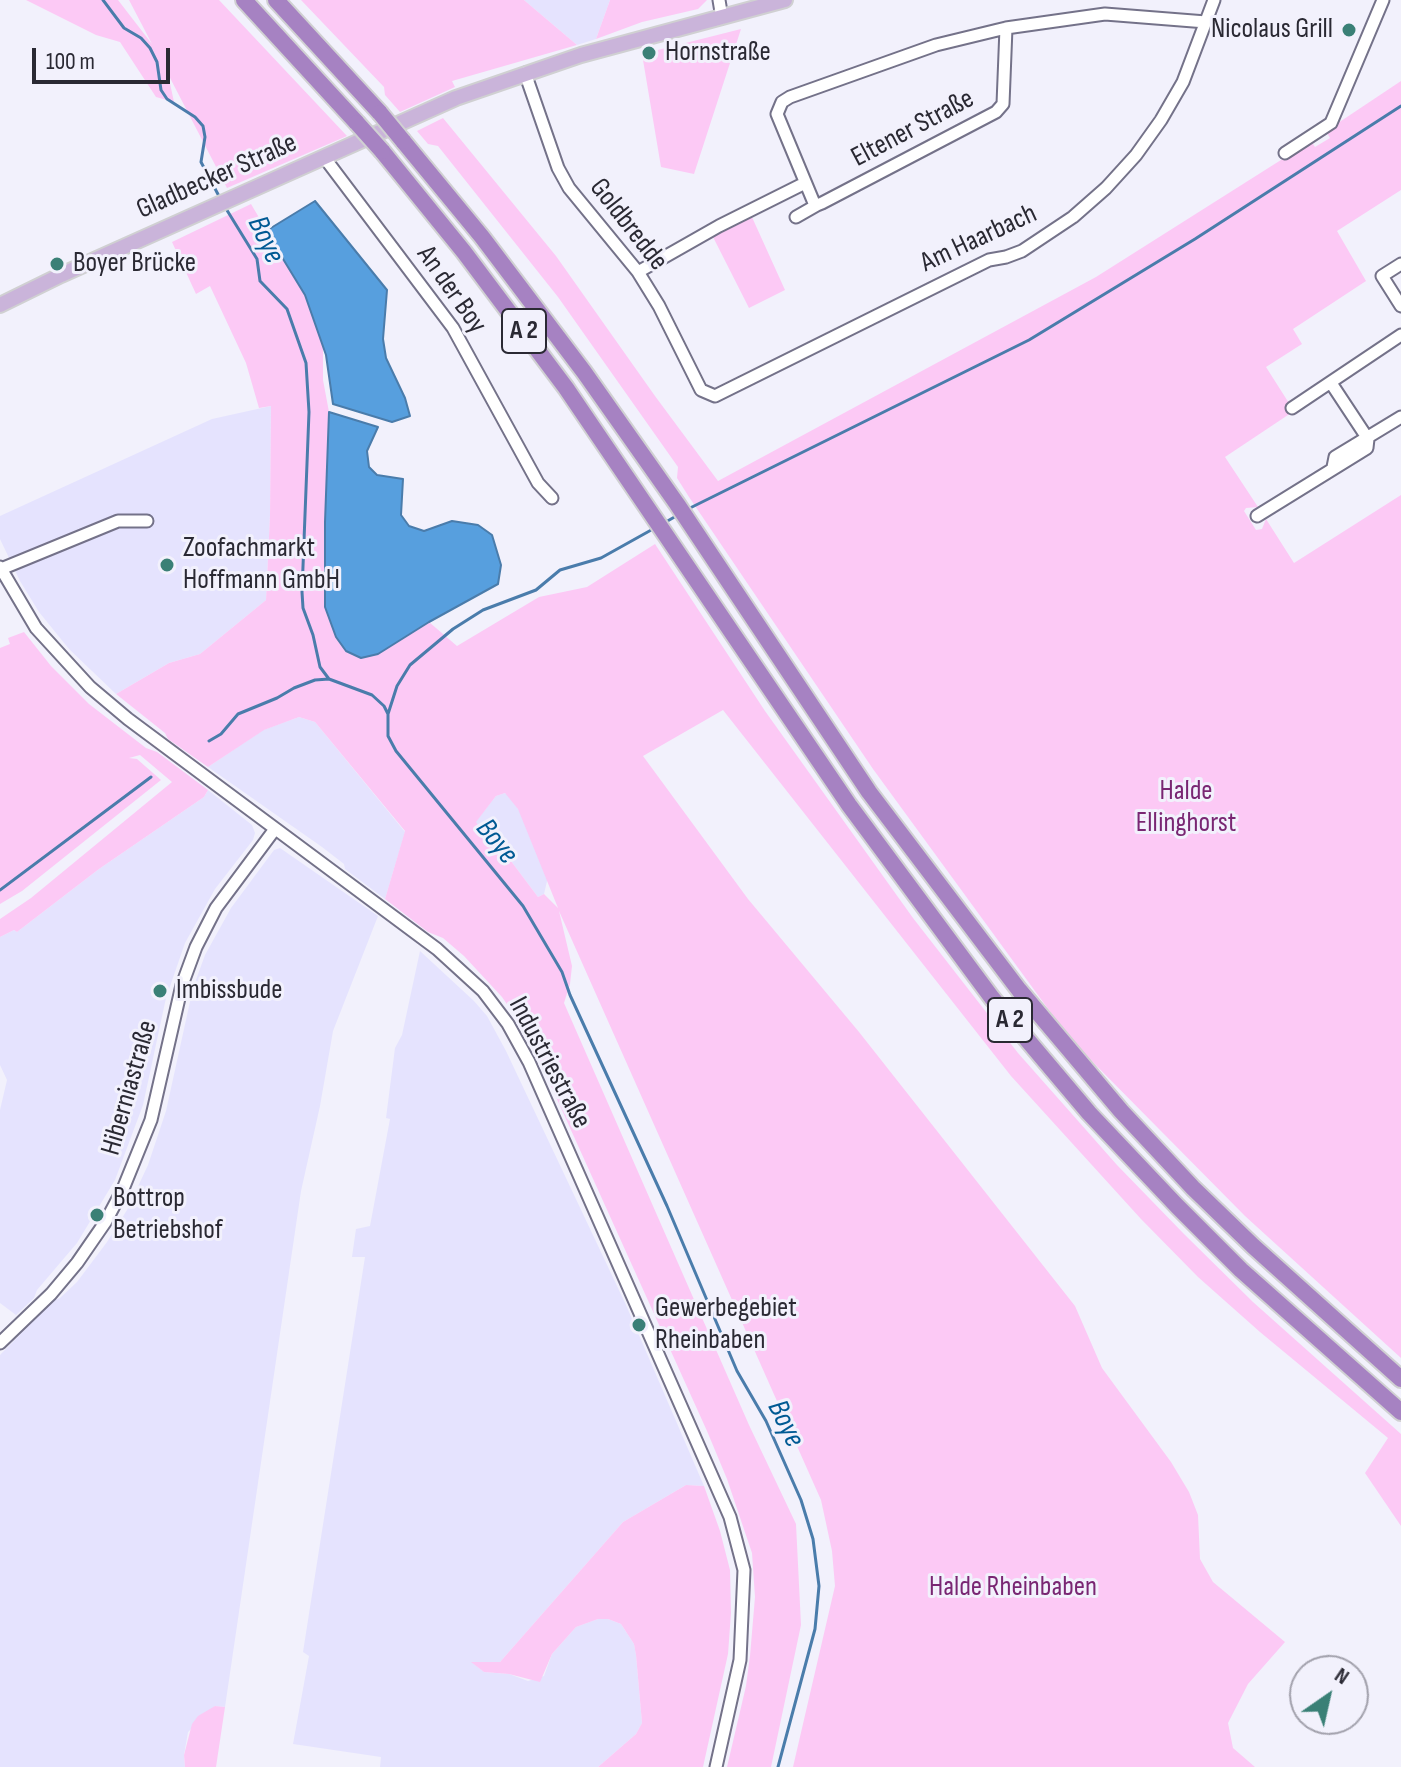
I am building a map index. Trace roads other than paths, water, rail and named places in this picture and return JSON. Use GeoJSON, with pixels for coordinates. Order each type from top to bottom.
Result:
{"type":"FeatureCollection","features":[{"type":"Feature","properties":{"kind":"highway","name":"A 2"},"geometry":{"type":"LineString","coordinates":[[244,0],[382,151],[535,346],[690,567],[896,872],[1036,1052],[1128,1155],[1241,1270],[1401,1412]]}},
{"type":"Feature","properties":{"kind":"highway","name":"A 2"},"geometry":{"type":"LineString","coordinates":[[276,0],[380,113],[539,310],[677,504],[869,792],[921,865],[1058,1039],[1193,1188],[1401,1379]]}},
{"type":"Feature","properties":{"kind":"main road","name":"Gladbecker Straße"},"geometry":{"type":"LineString","coordinates":[[5,301],[442,105],[581,55],[730,11],[785,0]]}},
{"type":"Feature","properties":{"kind":"street"},"geometry":{"type":"LineString","coordinates":[[719,0],[730,11]]}},
{"type":"Feature","properties":{"kind":"street","name":"Am Haarbach"},"geometry":{"type":"LineString","coordinates":[[712,395],[721,394],[989,260],[1022,251],[1073,217],[1116,177],[1161,120],[1183,82],[1214,0]]}},
{"type":"Feature","properties":{"kind":"street"},"geometry":{"type":"LineString","coordinates":[[1285,153],[1331,123],[1383,0]]}},
{"type":"Feature","properties":{"kind":"street"},"geometry":{"type":"LineString","coordinates":[[817,205],[777,114],[782,102],[839,78],[936,45],[1006,28],[1105,14],[1206,22]]}},
{"type":"Feature","properties":{"kind":"street","name":"Eltener Straße"},"geometry":{"type":"LineString","coordinates":[[796,217],[996,112],[1004,99],[1006,28]]}},
{"type":"Feature","properties":{"kind":"street","name":"Goldbredde"},"geometry":{"type":"LineString","coordinates":[[525,73],[558,168],[569,188],[638,272],[659,306],[701,390],[712,395]]}},
{"type":"Feature","properties":{"kind":"street","name":"An der Boy"},"geometry":{"type":"LineString","coordinates":[[324,157],[453,328],[538,483],[552,498]]}},
{"type":"Feature","properties":{"kind":"street"},"geometry":{"type":"LineString","coordinates":[[638,272],[719,226],[805,183]]}},
{"type":"Feature","properties":{"kind":"street"},"geometry":{"type":"LineString","coordinates":[[1401,264],[1382,276],[1401,306]]}},
{"type":"Feature","properties":{"kind":"street"},"geometry":{"type":"LineString","coordinates":[[1292,408],[1401,335]]}},
{"type":"Feature","properties":{"kind":"street"},"geometry":{"type":"LineString","coordinates":[[1257,516],[1367,448],[1368,439],[1331,383]]}},
{"type":"Feature","properties":{"kind":"street"},"geometry":{"type":"LineString","coordinates":[[1368,439],[1401,417]]}},
{"type":"Feature","properties":{"kind":"street","name":"Industriestraße"},"geometry":{"type":"LineString","coordinates":[[147,521],[118,521],[0,568],[36,628],[90,687],[419,936],[483,991],[508,1024],[529,1062],[730,1517],[744,1570],[740,1660],[716,1767]]}},
{"type":"Feature","properties":{"kind":"street","name":"Hiberniastraße"},"geometry":{"type":"LineString","coordinates":[[0,1343],[51,1294],[77,1263],[123,1189],[151,1120],[192,956],[216,908],[275,829]]}},
{"type":"Feature","properties":{"kind":"water"},"geometry":{"type":"Polygon","coordinates":[[[315,201],[387,290],[383,339],[386,358],[410,416],[392,422],[333,404],[326,355],[305,295],[266,231],[315,201]]]}},
{"type":"Feature","properties":{"kind":"water"},"geometry":{"type":"Polygon","coordinates":[[[329,412],[378,427],[367,451],[369,467],[377,475],[403,479],[401,515],[409,526],[424,531],[452,521],[478,525],[492,535],[501,565],[498,584],[378,654],[361,658],[346,651],[336,637],[325,607],[329,412]]]}},
{"type":"Feature","properties":{"kind":"waterway","name":"Boye"},"geometry":{"type":"LineString","coordinates":[[103,0],[124,28],[141,38],[150,48],[157,62],[161,90],[167,99],[195,117],[203,126],[205,137],[201,162],[221,200]]}},
{"type":"Feature","properties":{"kind":"waterway"},"geometry":{"type":"LineString","coordinates":[[688,509],[1029,340],[1195,239],[1401,106]]}},
{"type":"Feature","properties":{"kind":"waterway","name":"Boye"},"geometry":{"type":"LineString","coordinates":[[225,207],[257,259],[260,281],[287,309],[306,363],[309,412],[302,592],[303,608],[320,667],[329,679],[372,695],[384,706],[388,714],[388,736],[396,751],[523,906],[562,972],[737,1371],[766,1421],[801,1500],[813,1539],[819,1586],[815,1629],[778,1767]]}},
{"type":"Feature","properties":{"kind":"waterway"},"geometry":{"type":"LineString","coordinates":[[664,523],[678,515]]}},
{"type":"Feature","properties":{"kind":"waterway"},"geometry":{"type":"LineString","coordinates":[[388,714],[397,686],[410,665],[453,629],[483,610],[536,590],[560,570],[601,558],[653,529]]}},
{"type":"Feature","properties":{"kind":"waterway"},"geometry":{"type":"LineString","coordinates":[[209,741],[221,734],[238,714],[294,688],[315,680],[329,679]]}},
{"type":"Feature","properties":{"kind":"waterway"},"geometry":{"type":"LineString","coordinates":[[0,890],[151,777]]}},
{"type":"Feature","properties":{"kind":"place","name":"Nicolaus Grill"},"geometry":{"type":"Point","coordinates":[1349,30]}},
{"type":"Feature","properties":{"kind":"place","name":"Hornstraße"},"geometry":{"type":"Point","coordinates":[649,53]}},
{"type":"Feature","properties":{"kind":"place","name":"Boyer Brücke"},"geometry":{"type":"Point","coordinates":[57,264]}},
{"type":"Feature","properties":{"kind":"place","name":"Zoofachmarkt Hoffmann GmbH"},"geometry":{"type":"Point","coordinates":[167,565]}},
{"type":"Feature","properties":{"kind":"place","name":"Imbissbude"},"geometry":{"type":"Point","coordinates":[160,991]}},
{"type":"Feature","properties":{"kind":"place","name":"Bottrop Betriebshof"},"geometry":{"type":"Point","coordinates":[97,1215]}},
{"type":"Feature","properties":{"kind":"place","name":"Gewerbegebiet Rheinbaben"},"geometry":{"type":"Point","coordinates":[639,1325]}},
{"type":"Feature","properties":{"kind":"park label","name":"Halde Ellinghorst"},"geometry":{"type":"Point","coordinates":[1186,808]}},
{"type":"Feature","properties":{"kind":"park label","name":"Halde Rheinbaben"},"geometry":{"type":"Point","coordinates":[1013,1588]}}]}
